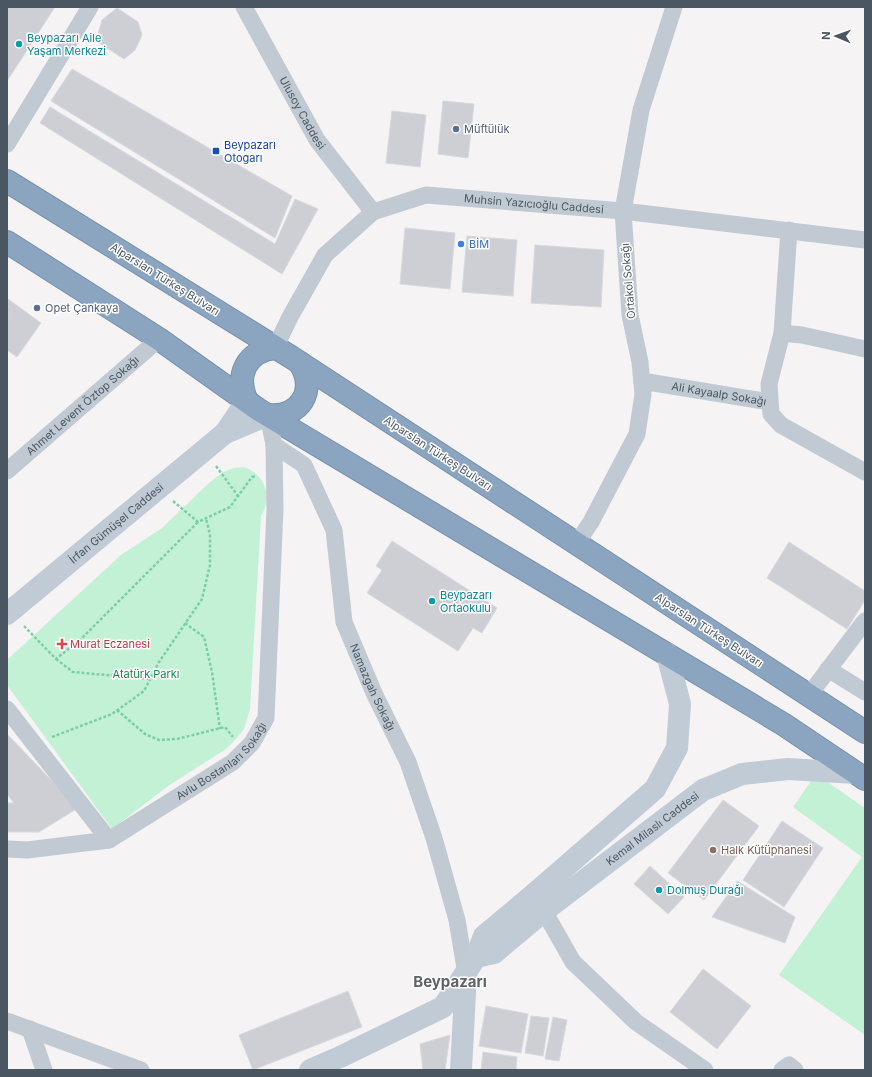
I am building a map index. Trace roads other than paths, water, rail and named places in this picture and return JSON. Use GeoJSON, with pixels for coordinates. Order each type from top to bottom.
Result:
{"type":"FeatureCollection","features":[{"type":"Feature","properties":{"kind":"highway","name":"Alparslan Türkeş Bulvarı"},"geometry":{"type":"LineString","coordinates":[[7,181],[300,363],[865,732]]}},
{"type":"Feature","properties":{"kind":"highway"},"geometry":{"type":"LineString","coordinates":[[7,242],[158,340],[268,415],[783,724],[861,776]]}},
{"type":"Feature","properties":{"kind":"highway"},"geometry":{"type":"LineString","coordinates":[[247,401],[243,393],[242,384],[242,376],[245,367],[257,354],[275,348]]}},
{"type":"Feature","properties":{"kind":"highway"},"geometry":{"type":"LineString","coordinates":[[268,415],[278,416],[287,414],[302,402],[307,387],[305,370],[300,363]]}},
{"type":"Feature","properties":{"kind":"street"},"geometry":{"type":"LineString","coordinates":[[7,144],[90,7]]}},
{"type":"Feature","properties":{"kind":"street","name":"Ulusoy Caddesi"},"geometry":{"type":"LineString","coordinates":[[244,7],[317,140],[373,212]]}},
{"type":"Feature","properties":{"kind":"street","name":"Ortakol Sokağı"},"geometry":{"type":"LineString","coordinates":[[576,544],[591,522],[637,434],[643,394],[640,362],[630,315],[623,211],[641,110],[674,7]]}},
{"type":"Feature","properties":{"kind":"street","name":"Muhsin Yazıcıoğlu Caddesi"},"geometry":{"type":"LineString","coordinates":[[275,348],[290,317],[325,255],[373,212],[426,195],[623,211],[865,240]]}},
{"type":"Feature","properties":{"kind":"street"},"geometry":{"type":"LineString","coordinates":[[770,402],[769,384],[782,333],[789,230]]}},
{"type":"Feature","properties":{"kind":"street"},"geometry":{"type":"LineString","coordinates":[[782,333],[802,335],[865,349]]}},
{"type":"Feature","properties":{"kind":"street","name":"Ahmet Levent Öztop Sokağı"},"geometry":{"type":"LineString","coordinates":[[7,471],[158,340]]}},
{"type":"Feature","properties":{"kind":"street","name":"Ali Kayaalp Sokağı"},"geometry":{"type":"LineString","coordinates":[[642,381],[770,402],[771,414],[781,425],[865,472]]}},
{"type":"Feature","properties":{"kind":"street","name":"İrfan Gümüşel Caddesi"},"geometry":{"type":"LineString","coordinates":[[8,612],[205,451],[225,433],[247,401]]}},
{"type":"Feature","properties":{"kind":"street"},"geometry":{"type":"LineString","coordinates":[[268,415],[274,445]]}},
{"type":"Feature","properties":{"kind":"street","name":"İrfan Gümüşel Caddesi"},"geometry":{"type":"LineString","coordinates":[[225,433],[268,415]]}},
{"type":"Feature","properties":{"kind":"street","name":"Avlu Bostanları Sokağı"},"geometry":{"type":"LineString","coordinates":[[7,849],[27,850],[109,840],[233,762],[252,743],[266,718],[275,508],[274,445]]}},
{"type":"Feature","properties":{"kind":"street","name":"Namazgah Sokağı"},"geometry":{"type":"LineString","coordinates":[[274,445],[304,465],[334,530],[344,622],[374,693],[408,762],[434,838],[471,965]]}},
{"type":"Feature","properties":{"kind":"street"},"geometry":{"type":"LineString","coordinates":[[809,695],[865,621]]}},
{"type":"Feature","properties":{"kind":"street"},"geometry":{"type":"LineString","coordinates":[[310,1070],[443,1007],[471,965],[484,936],[533,896],[655,789],[677,748],[680,704],[667,654]]}},
{"type":"Feature","properties":{"kind":"street"},"geometry":{"type":"LineString","coordinates":[[828,669],[865,692]]}},
{"type":"Feature","properties":{"kind":"street"},"geometry":{"type":"LineString","coordinates":[[7,709],[109,840]]}},
{"type":"Feature","properties":{"kind":"street","name":"Kemal Milaslı Caddesi"},"geometry":{"type":"LineString","coordinates":[[471,965],[494,953],[544,911],[703,790],[742,774],[788,769],[861,776]]}},
{"type":"Feature","properties":{"kind":"street"},"geometry":{"type":"LineString","coordinates":[[544,911],[573,962],[636,1022],[705,1070]]}},
{"type":"Feature","properties":{"kind":"street"},"geometry":{"type":"LineString","coordinates":[[461,1070],[471,965]]}},
{"type":"Feature","properties":{"kind":"street"},"geometry":{"type":"LineString","coordinates":[[7,1021],[141,1070]]}},
{"type":"Feature","properties":{"kind":"street"},"geometry":{"type":"LineString","coordinates":[[30,1029],[44,1070]]}},
{"type":"Feature","properties":{"kind":"street"},"geometry":{"type":"LineString","coordinates":[[782,1070],[789,1066],[795,1070]]}},
{"type":"Feature","properties":{"kind":"place","name":"Beypazarı Aile Yaşam Merkezi"},"geometry":{"type":"Point","coordinates":[19,44]}},
{"type":"Feature","properties":{"kind":"place","name":"Müftülük"},"geometry":{"type":"Point","coordinates":[456,129]}},
{"type":"Feature","properties":{"kind":"place","name":"Beypazarı Otogarı"},"geometry":{"type":"Point","coordinates":[216,151]}},
{"type":"Feature","properties":{"kind":"place","name":"BİM"},"geometry":{"type":"Point","coordinates":[461,244]}},
{"type":"Feature","properties":{"kind":"place","name":"Opet Çankaya"},"geometry":{"type":"Point","coordinates":[37,308]}},
{"type":"Feature","properties":{"kind":"place","name":"Beypazarı Ortaokulu"},"geometry":{"type":"Point","coordinates":[432,601]}},
{"type":"Feature","properties":{"kind":"place","name":"Murat Eczanesi"},"geometry":{"type":"Point","coordinates":[62,644]}},
{"type":"Feature","properties":{"kind":"place","name":"Halk Kütüphanesi"},"geometry":{"type":"Point","coordinates":[713,850]}},
{"type":"Feature","properties":{"kind":"place","name":"Dolmuş Durağı"},"geometry":{"type":"Point","coordinates":[659,890]}},
{"type":"Feature","properties":{"kind":"district","name":"Beypazarı"},"geometry":{"type":"Point","coordinates":[450,982]}},
{"type":"Feature","properties":{"kind":"park label","name":"Atatürk Parkı"},"geometry":{"type":"Point","coordinates":[146,674]}}]}
